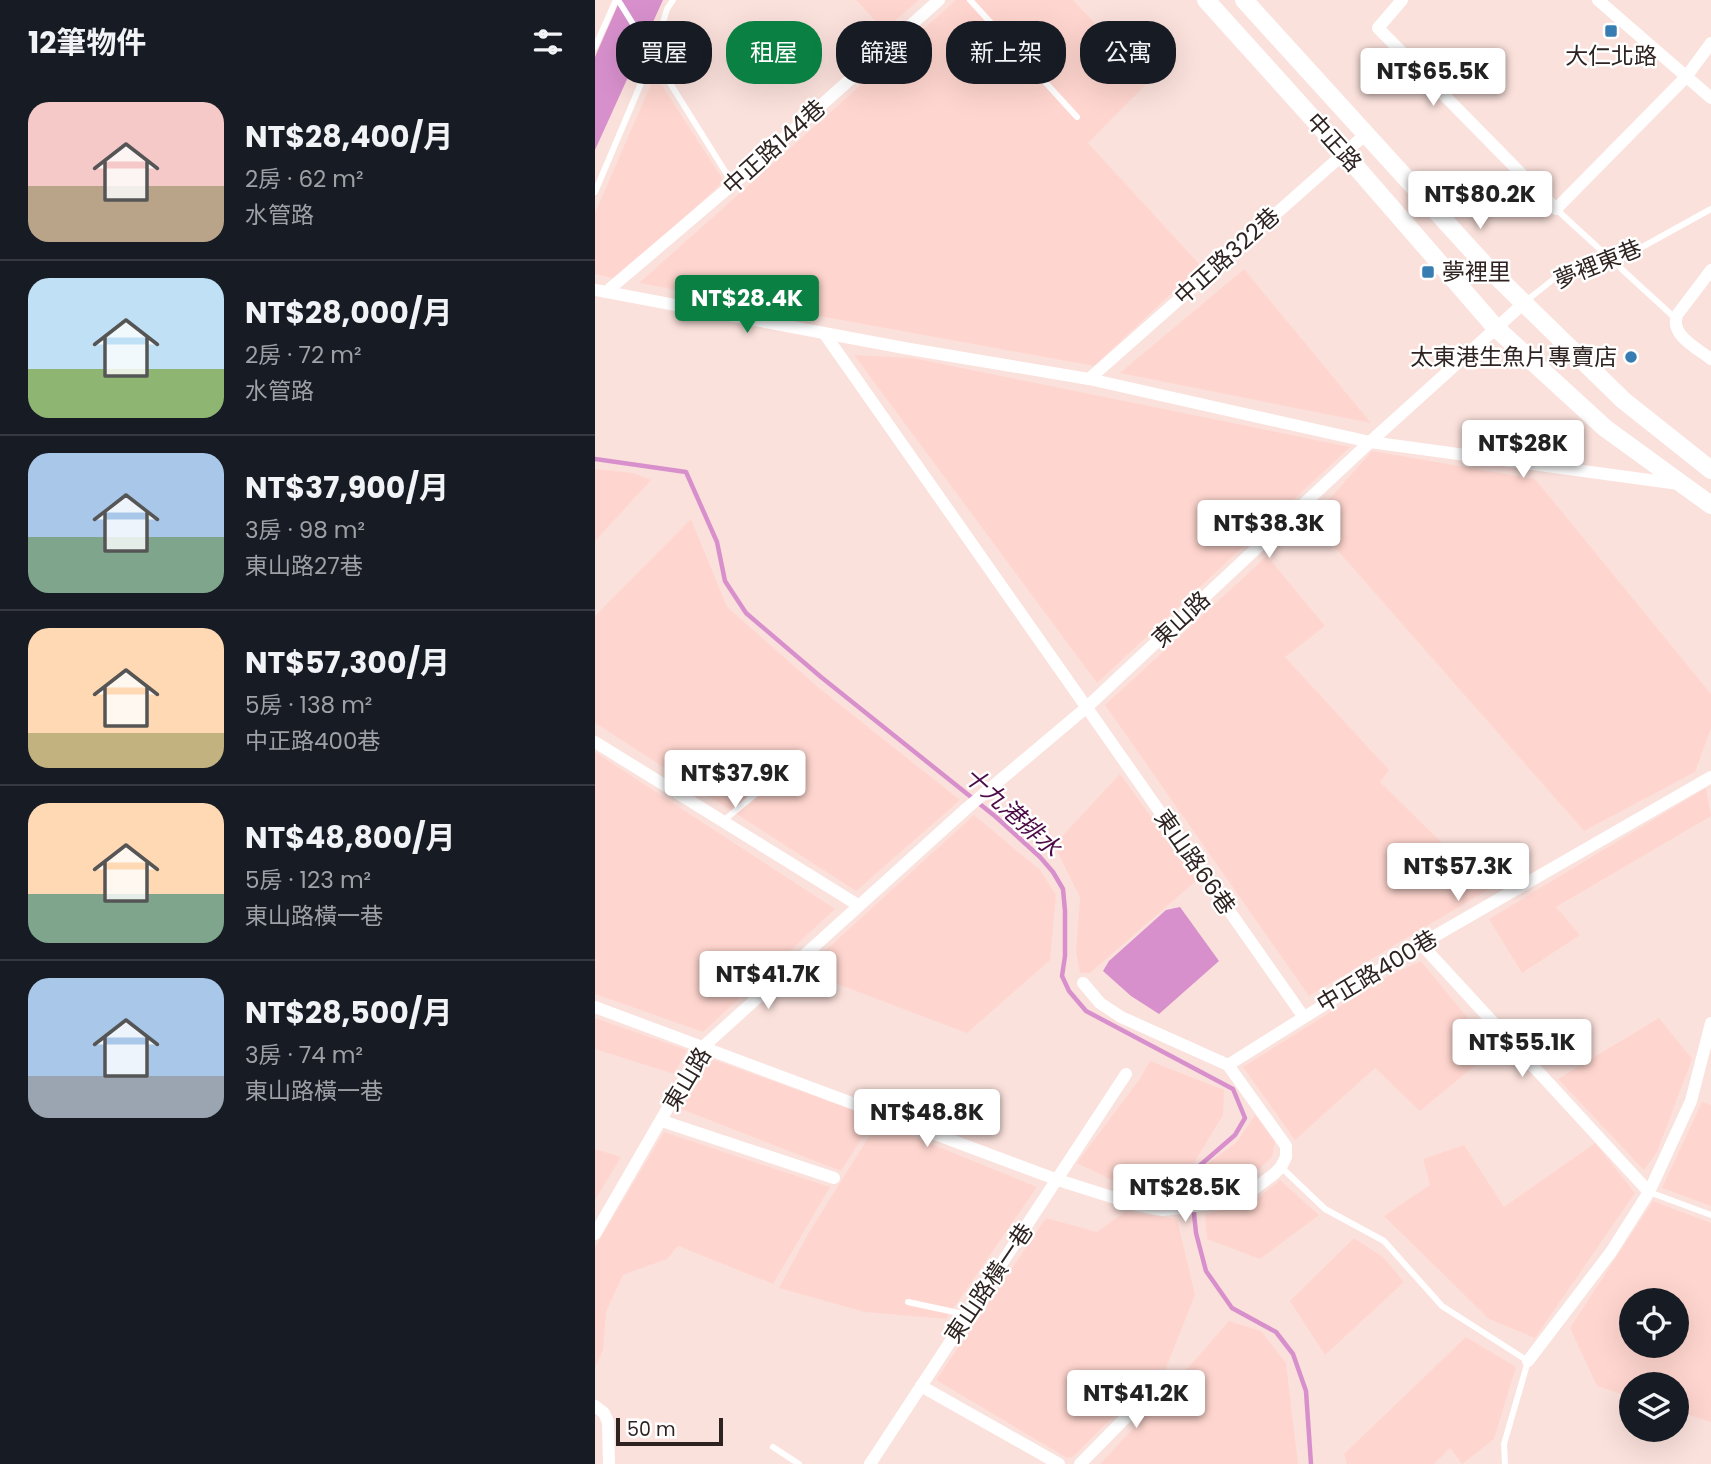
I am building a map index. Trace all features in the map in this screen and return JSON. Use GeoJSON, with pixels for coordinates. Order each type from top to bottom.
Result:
{"type":"FeatureCollection","features":[{"type":"Feature","properties":{"kind":"main road","name":"中正路"},"geometry":{"type":"LineString","coordinates":[[1206,0],[1496,328],[1605,428],[1711,505]]}},
{"type":"Feature","properties":{"kind":"main road","name":"中正路"},"geometry":{"type":"LineString","coordinates":[[1244,0],[1485,265],[1623,400],[1711,470]]}},
{"type":"Feature","properties":{"kind":"street","name":"中正路144巷"},"geometry":{"type":"LineString","coordinates":[[601,291],[733,184],[939,0]]}},
{"type":"Feature","properties":{"kind":"street"},"geometry":{"type":"LineString","coordinates":[[1402,0],[1378,29],[1556,209],[1686,77],[1711,43]]}},
{"type":"Feature","properties":{"kind":"street"},"geometry":{"type":"LineString","coordinates":[[1598,0],[1711,98]]}},
{"type":"Feature","properties":{"kind":"street","name":"中正路322巷"},"geometry":{"type":"LineString","coordinates":[[1089,379],[1366,134]]}},
{"type":"Feature","properties":{"kind":"street"},"geometry":{"type":"LineString","coordinates":[[1711,270],[1675,318],[1677,332],[1711,359]]}},
{"type":"Feature","properties":{"kind":"street"},"geometry":{"type":"LineString","coordinates":[[601,291],[904,348],[1089,379],[1370,442],[1681,485]]}},
{"type":"Feature","properties":{"kind":"street","name":"東山路"},"geometry":{"type":"LineString","coordinates":[[595,1234],[703,1047],[967,808],[1087,707],[1370,442],[1524,303]]}},
{"type":"Feature","properties":{"kind":"street","name":"東山路66巷"},"geometry":{"type":"LineString","coordinates":[[824,333],[1303,1016]]}},
{"type":"Feature","properties":{"kind":"street"},"geometry":{"type":"LineString","coordinates":[[595,742],[858,905]]}},
{"type":"Feature","properties":{"kind":"street","name":"中正路400巷"},"geometry":{"type":"LineString","coordinates":[[1228,1065],[1421,944],[1711,778]]}},
{"type":"Feature","properties":{"kind":"street"},"geometry":{"type":"LineString","coordinates":[[1421,944],[1649,1192]]}},
{"type":"Feature","properties":{"kind":"street"},"geometry":{"type":"LineString","coordinates":[[595,1007],[1058,1180],[1137,1205],[1163,1210],[1228,1202],[1249,1194],[1281,1167],[1286,1157],[1286,1146],[1228,1065],[1121,1017],[1100,1003],[1083,984]]}},
{"type":"Feature","properties":{"kind":"street"},"geometry":{"type":"LineString","coordinates":[[1528,1361],[1611,1252],[1649,1192],[1691,1101],[1711,1023]]}},
{"type":"Feature","properties":{"kind":"street","name":"東山路橫一巷"},"geometry":{"type":"LineString","coordinates":[[870,1464],[1126,1074]]}},
{"type":"Feature","properties":{"kind":"street"},"geometry":{"type":"LineString","coordinates":[[662,1121],[834,1178]]}},
{"type":"Feature","properties":{"kind":"street"},"geometry":{"type":"LineString","coordinates":[[921,1386],[1059,1464]]}},
{"type":"Feature","properties":{"kind":"street"},"geometry":{"type":"LineString","coordinates":[[1080,1464],[1144,1399],[1187,1387]]}},
{"type":"Feature","properties":{"kind":"street"},"geometry":{"type":"LineString","coordinates":[[595,1406],[604,1413],[608,1422],[609,1464]]}},
{"type":"Feature","properties":{"kind":"lane"},"geometry":{"type":"LineString","coordinates":[[617,0],[631,21]]}},
{"type":"Feature","properties":{"kind":"lane"},"geometry":{"type":"LineString","coordinates":[[595,47],[617,0]]}},
{"type":"Feature","properties":{"kind":"lane"},"geometry":{"type":"LineString","coordinates":[[663,21],[673,0]]}},
{"type":"Feature","properties":{"kind":"lane"},"geometry":{"type":"LineString","coordinates":[[971,0],[1077,117]]}},
{"type":"Feature","properties":{"kind":"lane"},"geometry":{"type":"LineString","coordinates":[[595,192],[638,84]]}},
{"type":"Feature","properties":{"kind":"lane"},"geometry":{"type":"LineString","coordinates":[[671,84],[733,184]]}},
{"type":"Feature","properties":{"kind":"lane"},"geometry":{"type":"LineString","coordinates":[[1556,209],[1675,318]]}},
{"type":"Feature","properties":{"kind":"lane","name":"夢裡東巷"},"geometry":{"type":"LineString","coordinates":[[1524,303],[1555,278],[1615,262],[1711,209]]}},
{"type":"Feature","properties":{"kind":"lane"},"geometry":{"type":"LineString","coordinates":[[723,821],[797,760]]}},
{"type":"Feature","properties":{"kind":"lane"},"geometry":{"type":"LineString","coordinates":[[1281,1167],[1325,1209],[1384,1241],[1442,1306],[1528,1361],[1504,1444],[1505,1464]]}},
{"type":"Feature","properties":{"kind":"lane"},"geometry":{"type":"LineString","coordinates":[[1649,1192],[1711,1215]]}},
{"type":"Feature","properties":{"kind":"lane"},"geometry":{"type":"LineString","coordinates":[[908,1302],[968,1315]]}},
{"type":"Feature","properties":{"kind":"lane"},"geometry":{"type":"LineString","coordinates":[[773,1447],[799,1464]]}},
{"type":"Feature","properties":{"kind":"shaded area"},"geometry":{"type":"Polygon","coordinates":[[[620,0],[663,0],[653,21],[616,21],[616,84],[625,84],[595,150],[595,57],[620,0]]]}},
{"type":"Feature","properties":{"kind":"shaded area"},"geometry":{"type":"Polygon","coordinates":[[[856,0],[919,0],[894,21],[876,21],[856,0]]]}},
{"type":"Feature","properties":{"kind":"shaded area"},"geometry":{"type":"Polygon","coordinates":[[[956,0],[1073,0],[1093,21],[1080,21],[1080,84],[1146,84],[1088,143],[1201,266],[1094,366],[639,283],[862,84],[932,84],[932,21],[956,0]]]}},
{"type":"Feature","properties":{"kind":"shaded area"},"geometry":{"type":"Polygon","coordinates":[[[651,84],[661,84],[724,181],[616,279],[595,274],[595,213],[651,84]]]}},
{"type":"Feature","properties":{"kind":"shaded area"},"geometry":{"type":"Polygon","coordinates":[[[1244,269],[1371,423],[1120,373],[1244,269]]]}},
{"type":"Feature","properties":{"kind":"shaded area"},"geometry":{"type":"Polygon","coordinates":[[[854,355],[913,358],[1350,447],[1097,683],[854,355]]]}},
{"type":"Feature","properties":{"kind":"shaded area"},"geometry":{"type":"Polygon","coordinates":[[[1372,451],[1535,479],[1711,694],[1711,728],[1695,772],[1584,831],[1311,520],[1372,451]]]}},
{"type":"Feature","properties":{"kind":"shaded area"},"geometry":{"type":"Polygon","coordinates":[[[595,469],[633,473],[651,480],[595,541],[595,469]]]}},
{"type":"Feature","properties":{"kind":"shaded area"},"geometry":{"type":"Polygon","coordinates":[[[691,519],[727,607],[819,688],[960,800],[856,891],[595,723],[595,616],[691,519]]]}},
{"type":"Feature","properties":{"kind":"shaded area"},"geometry":{"type":"Polygon","coordinates":[[[1267,556],[1325,626],[1285,657],[1389,770],[1380,782],[1489,889],[1309,996],[1105,705],[1267,556]]]}},
{"type":"Feature","properties":{"kind":"shaded area"},"geometry":{"type":"Polygon","coordinates":[[[595,752],[835,909],[703,1032],[595,994],[595,752]]]}},
{"type":"Feature","properties":{"kind":"shaded area"},"geometry":{"type":"Polygon","coordinates":[[[1120,774],[1197,880],[1090,973],[1080,973],[1076,951],[1080,897],[1054,845],[1120,774]]]}},
{"type":"Feature","properties":{"kind":"shaded area"},"geometry":{"type":"Polygon","coordinates":[[[1706,788],[1711,816],[1556,907],[1580,935],[1522,973],[1489,919],[1706,788]]]}},
{"type":"Feature","properties":{"kind":"shaded area"},"geometry":{"type":"Polygon","coordinates":[[[974,815],[1040,870],[1056,895],[1050,960],[967,1033],[803,971],[974,815]]]}},
{"type":"Feature","properties":{"kind":"shaded area"},"geometry":{"type":"Polygon","coordinates":[[[1180,907],[1219,961],[1159,1014],[1131,996],[1103,971],[1109,961],[1166,910],[1180,907]]]}},
{"type":"Feature","properties":{"kind":"shaded area"},"geometry":{"type":"Polygon","coordinates":[[[1421,961],[1494,1050],[1420,1111],[1375,1068],[1295,1140],[1243,1067],[1388,976],[1421,961]]]}},
{"type":"Feature","properties":{"kind":"shaded area"},"geometry":{"type":"Polygon","coordinates":[[[595,1018],[687,1050],[674,1074],[595,1049],[595,1018]]]}},
{"type":"Feature","properties":{"kind":"shaded area"},"geometry":{"type":"Polygon","coordinates":[[[1659,1018],[1692,1059],[1657,1152],[1644,1170],[1558,1079],[1659,1018]]]}},
{"type":"Feature","properties":{"kind":"shaded area"},"geometry":{"type":"Polygon","coordinates":[[[709,1058],[875,1118],[841,1171],[681,1109],[709,1058]]]}},
{"type":"Feature","properties":{"kind":"shaded area"},"geometry":{"type":"Polygon","coordinates":[[[1150,1061],[1224,1090],[1223,1115],[1170,1202],[1118,1183],[1077,1163],[1139,1080],[1150,1061]]]}},
{"type":"Feature","properties":{"kind":"shaded area"},"geometry":{"type":"Polygon","coordinates":[[[1702,1102],[1711,1105],[1711,1206],[1662,1188],[1702,1102]]]}},
{"type":"Feature","properties":{"kind":"shaded area"},"geometry":{"type":"Polygon","coordinates":[[[1255,1115],[1275,1142],[1272,1157],[1243,1185],[1211,1195],[1197,1192],[1200,1169],[1237,1142],[1255,1115]]]}},
{"type":"Feature","properties":{"kind":"shaded area"},"geometry":{"type":"Polygon","coordinates":[[[878,1122],[1037,1187],[946,1319],[865,1312],[779,1288],[808,1234],[878,1122]]]}},
{"type":"Feature","properties":{"kind":"shaded area"},"geometry":{"type":"Polygon","coordinates":[[[664,1132],[830,1187],[773,1284],[678,1246],[667,1259],[623,1275],[606,1312],[603,1350],[595,1368],[595,1247],[664,1132]]]}},
{"type":"Feature","properties":{"kind":"shaded area"},"geometry":{"type":"Polygon","coordinates":[[[1595,1143],[1635,1193],[1535,1338],[1489,1319],[1384,1216],[1430,1185],[1423,1159],[1464,1145],[1504,1207],[1595,1143]]]}},
{"type":"Feature","properties":{"kind":"shaded area"},"geometry":{"type":"Polygon","coordinates":[[[595,1149],[621,1157],[595,1200],[595,1149]]]}},
{"type":"Feature","properties":{"kind":"shaded area"},"geometry":{"type":"Polygon","coordinates":[[[1280,1180],[1319,1215],[1260,1259],[1207,1239],[1205,1214],[1251,1204],[1280,1180]]]}},
{"type":"Feature","properties":{"kind":"shaded area"},"geometry":{"type":"Polygon","coordinates":[[[1653,1201],[1711,1223],[1711,1422],[1689,1415],[1689,1372],[1619,1372],[1619,1393],[1597,1386],[1570,1328],[1653,1201]]]}},
{"type":"Feature","properties":{"kind":"shaded area"},"geometry":{"type":"Polygon","coordinates":[[[1125,1212],[1177,1219],[1195,1295],[1162,1378],[1142,1387],[1073,1457],[1067,1458],[936,1380],[1046,1218],[1097,1232],[1125,1212]]]}},
{"type":"Feature","properties":{"kind":"shaded area"},"geometry":{"type":"Polygon","coordinates":[[[1354,1238],[1383,1257],[1404,1282],[1325,1355],[1290,1301],[1354,1238]]]}},
{"type":"Feature","properties":{"kind":"shaded area"},"geometry":{"type":"Polygon","coordinates":[[[1229,1321],[1261,1331],[1286,1363],[1298,1464],[1100,1464],[1157,1403],[1229,1321]]]}},
{"type":"Feature","properties":{"kind":"shaded area"},"geometry":{"type":"Polygon","coordinates":[[[1466,1337],[1516,1367],[1494,1439],[1462,1464],[1450,1448],[1434,1464],[1347,1464],[1344,1454],[1466,1337]]]}},
{"type":"Feature","properties":{"kind":"waterway","name":"十九港排水"},"geometry":{"type":"LineString","coordinates":[[595,459],[686,472],[717,542],[725,581],[746,613],[821,677],[996,817],[1053,872],[1063,889],[1065,911],[1062,976],[1069,991],[1086,1011],[1233,1089],[1245,1118],[1235,1135],[1190,1174],[1196,1233],[1206,1271],[1232,1308],[1276,1332],[1293,1354],[1306,1391],[1311,1464]]}},
{"type":"Feature","properties":{"kind":"place","name":"大仁北路"},"geometry":{"type":"Point","coordinates":[1611,31]}},
{"type":"Feature","properties":{"kind":"place","name":"夢裡里"},"geometry":{"type":"Point","coordinates":[1428,272]}},
{"type":"Feature","properties":{"kind":"place","name":"太東港生魚片專賣店"},"geometry":{"type":"Point","coordinates":[1631,357]}}]}
